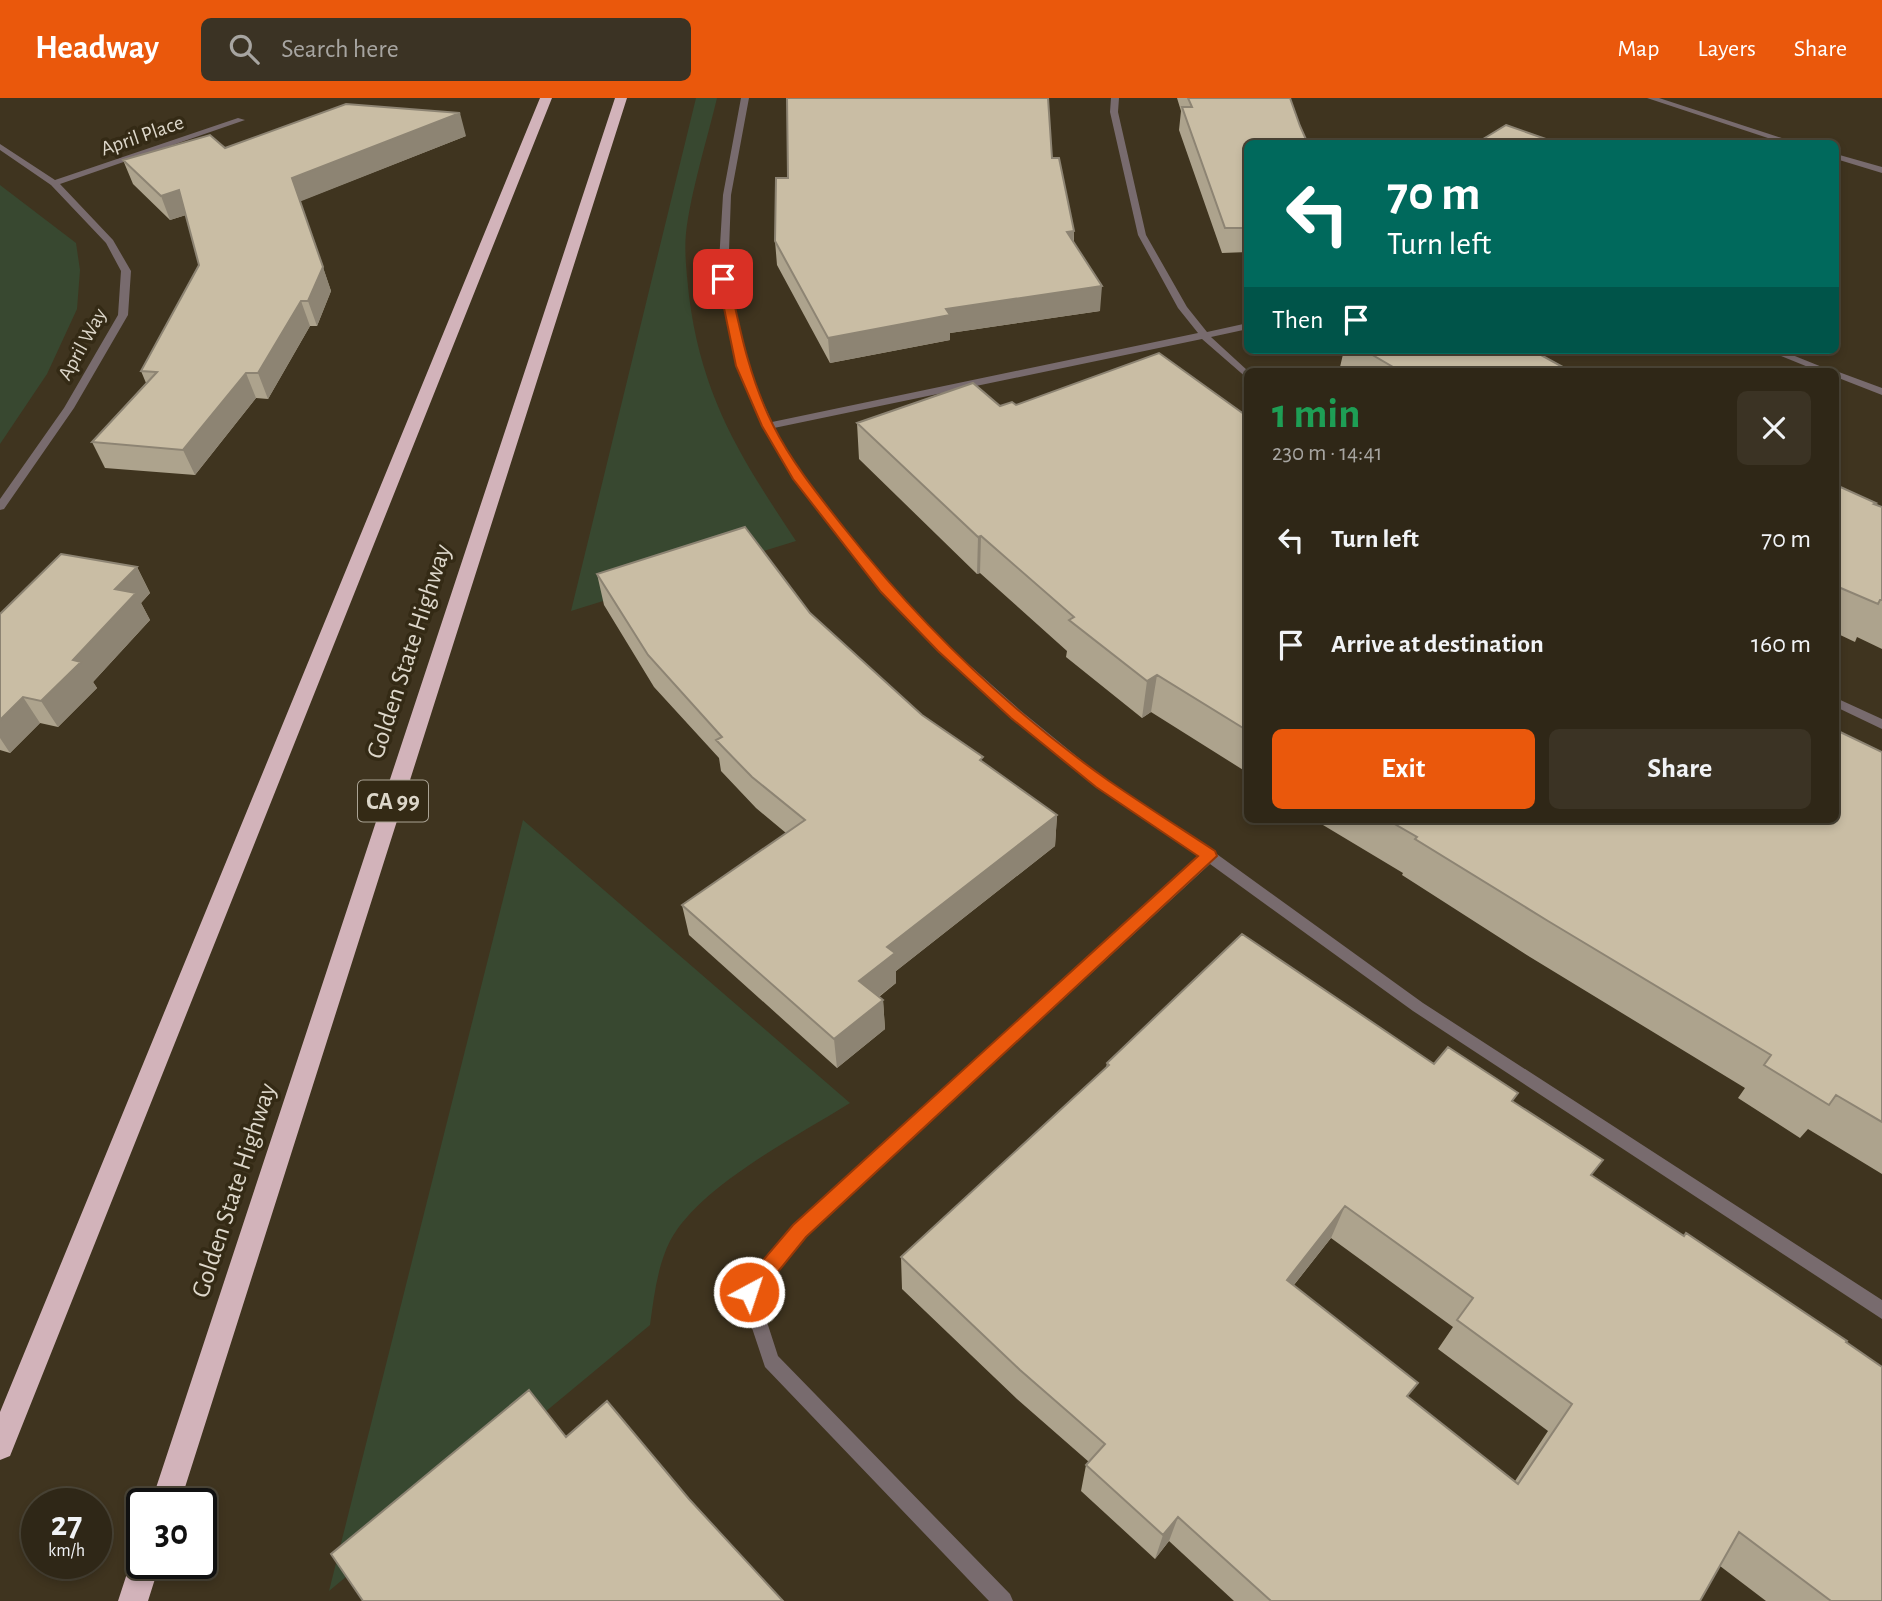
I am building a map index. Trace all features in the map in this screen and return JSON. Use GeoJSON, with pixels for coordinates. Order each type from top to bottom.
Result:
{"type":"FeatureCollection","features":[{"type":"Feature","properties":{"kind":"highway"},"geometry":{"type":"LineString","coordinates":[[0,1446],[546,98]]}},
{"type":"Feature","properties":{"kind":"highway","name":"Golden State Highway"},"geometry":{"type":"LineString","coordinates":[[170,1488],[621,98]]}},
{"type":"Feature","properties":{"kind":"highway"},"geometry":{"type":"LineString","coordinates":[[133,1601],[140,1579]]}},
{"type":"Feature","properties":{"kind":"street"},"geometry":{"type":"LineString","coordinates":[[745,98],[727,195],[723,279],[742,366],[768,426],[797,477],[885,589],[943,648],[1016,714],[1102,783],[1209,856],[1418,1007],[1882,1310]]}},
{"type":"Feature","properties":{"kind":"street"},"geometry":{"type":"LineString","coordinates":[[1115,98],[1114,112],[1142,235],[1183,308],[1205,336],[1244,372]]}},
{"type":"Feature","properties":{"kind":"street"},"geometry":{"type":"LineString","coordinates":[[1651,98],[1784,140]]}},
{"type":"Feature","properties":{"kind":"street","name":"April Place"},"geometry":{"type":"LineString","coordinates":[[54,183],[241,120]]}},
{"type":"Feature","properties":{"kind":"street"},"geometry":{"type":"LineString","coordinates":[[1772,140],[1775,137]]}},
{"type":"Feature","properties":{"kind":"street","name":"April Way"},"geometry":{"type":"LineString","coordinates":[[0,146],[54,183],[110,242],[126,271],[123,315],[69,408],[0,507]]}},
{"type":"Feature","properties":{"kind":"street"},"geometry":{"type":"LineString","coordinates":[[1839,157],[1882,170]]}},
{"type":"Feature","properties":{"kind":"street"},"geometry":{"type":"LineString","coordinates":[[768,426],[1244,327]]}},
{"type":"Feature","properties":{"kind":"street"},"geometry":{"type":"LineString","coordinates":[[1782,354],[1819,368]]}},
{"type":"Feature","properties":{"kind":"street"},"geometry":{"type":"LineString","coordinates":[[1839,375],[1882,392]]}},
{"type":"Feature","properties":{"kind":"street"},"geometry":{"type":"LineString","coordinates":[[1839,703],[1882,724]]}},
{"type":"Feature","properties":{"kind":"street"},"geometry":{"type":"LineString","coordinates":[[1003,1601],[771,1361],[749,1292],[799,1231],[1209,856]]}},
{"type":"Feature","properties":{"kind":"green space"},"geometry":{"type":"Polygon","coordinates":[[[696,98],[717,98],[695,183],[686,233],[689,296],[695,332],[703,366],[727,426],[741,454],[796,541],[571,611],[696,98]]]}},
{"type":"Feature","properties":{"kind":"green space"},"geometry":{"type":"Polygon","coordinates":[[[0,185],[76,243],[80,270],[77,309],[47,374],[0,444],[0,185]]]}},
{"type":"Feature","properties":{"kind":"green space"},"geometry":{"type":"Polygon","coordinates":[[[523,820],[850,1103],[751,1164],[703,1201],[684,1220],[670,1241],[657,1282],[650,1325],[329,1591],[523,820]]]}},
{"type":"Feature","properties":{"kind":"building"},"geometry":{"type":"Polygon","coordinates":[[[787,98],[1048,98],[1052,158],[1059,158],[1074,231],[1067,232],[1102,286],[946,309],[950,315],[828,338],[775,241],[776,178],[788,178],[787,98]]]}},
{"type":"Feature","properties":{"kind":"building"},"geometry":{"type":"Polygon","coordinates":[[[1188,98],[1290,98],[1306,140],[1244,140],[1244,228],[1225,228],[1182,107],[1192,107],[1188,98]]]}},
{"type":"Feature","properties":{"kind":"building"},"geometry":{"type":"Polygon","coordinates":[[[346,104],[460,113],[292,178],[323,267],[308,301],[301,301],[258,373],[246,373],[183,450],[92,442],[157,372],[141,371],[199,265],[179,190],[161,196],[123,160],[210,135],[225,148],[346,104]]]}},
{"type":"Feature","properties":{"kind":"building"},"geometry":{"type":"Polygon","coordinates":[[[1506,125],[1549,140],[1482,140],[1506,125]]]}},
{"type":"Feature","properties":{"kind":"building"},"geometry":{"type":"Polygon","coordinates":[[[1159,353],[1244,414],[1244,729],[1157,675],[1147,681],[1069,620],[1074,617],[981,536],[978,537],[857,423],[973,383],[1000,406],[1012,402],[1016,405],[1159,353]]]}},
{"type":"Feature","properties":{"kind":"building"},"geometry":{"type":"Polygon","coordinates":[[[1371,354],[1539,354],[1565,368],[1395,368],[1371,354]]]}},
{"type":"Feature","properties":{"kind":"building"},"geometry":{"type":"Polygon","coordinates":[[[1839,486],[1882,507],[1882,600],[1878,604],[1839,587],[1839,486]]]}},
{"type":"Feature","properties":{"kind":"building"},"geometry":{"type":"Polygon","coordinates":[[[745,527],[810,613],[922,715],[983,757],[980,760],[1057,815],[887,947],[895,953],[859,981],[883,1000],[834,1039],[682,905],[805,820],[752,777],[716,740],[722,737],[648,655],[597,574],[745,527]]]}},
{"type":"Feature","properties":{"kind":"building"},"geometry":{"type":"Polygon","coordinates":[[[61,554],[137,567],[115,589],[136,593],[73,660],[81,662],[41,701],[23,697],[0,720],[0,614],[61,554]]]}},
{"type":"Feature","properties":{"kind":"building"},"geometry":{"type":"Polygon","coordinates":[[[1839,731],[1882,752],[1882,1122],[1836,1095],[1829,1105],[1764,1065],[1771,1055],[1548,921],[1415,839],[1417,837],[1393,823],[1839,823],[1839,731]]]}},
{"type":"Feature","properties":{"kind":"building"},"geometry":{"type":"Polygon","coordinates":[[[1242,934],[1434,1064],[1448,1047],[1518,1093],[1512,1101],[1603,1160],[1591,1175],[1684,1236],[1686,1233],[1882,1367],[1882,1601],[1831,1601],[1739,1532],[1700,1601],[1271,1601],[1178,1517],[1163,1535],[1086,1465],[1105,1444],[1020,1370],[901,1257],[1109,1065],[1107,1063],[1242,934]],[[1345,1206],[1287,1280],[1418,1383],[1407,1396],[1518,1484],[1572,1404],[1457,1320],[1473,1298],[1345,1206]]]}},
{"type":"Feature","properties":{"kind":"building"},"geometry":{"type":"Polygon","coordinates":[[[529,1390],[566,1437],[607,1401],[689,1499],[783,1601],[363,1601],[331,1554],[529,1390]]]}},
{"type":"Feature","properties":{"kind":"route"},"geometry":{"type":"LineString","coordinates":[[723,279],[742,366],[768,426],[797,477],[885,589],[943,648],[1016,714],[1102,783],[1209,856],[799,1231],[749,1292]]}}]}
